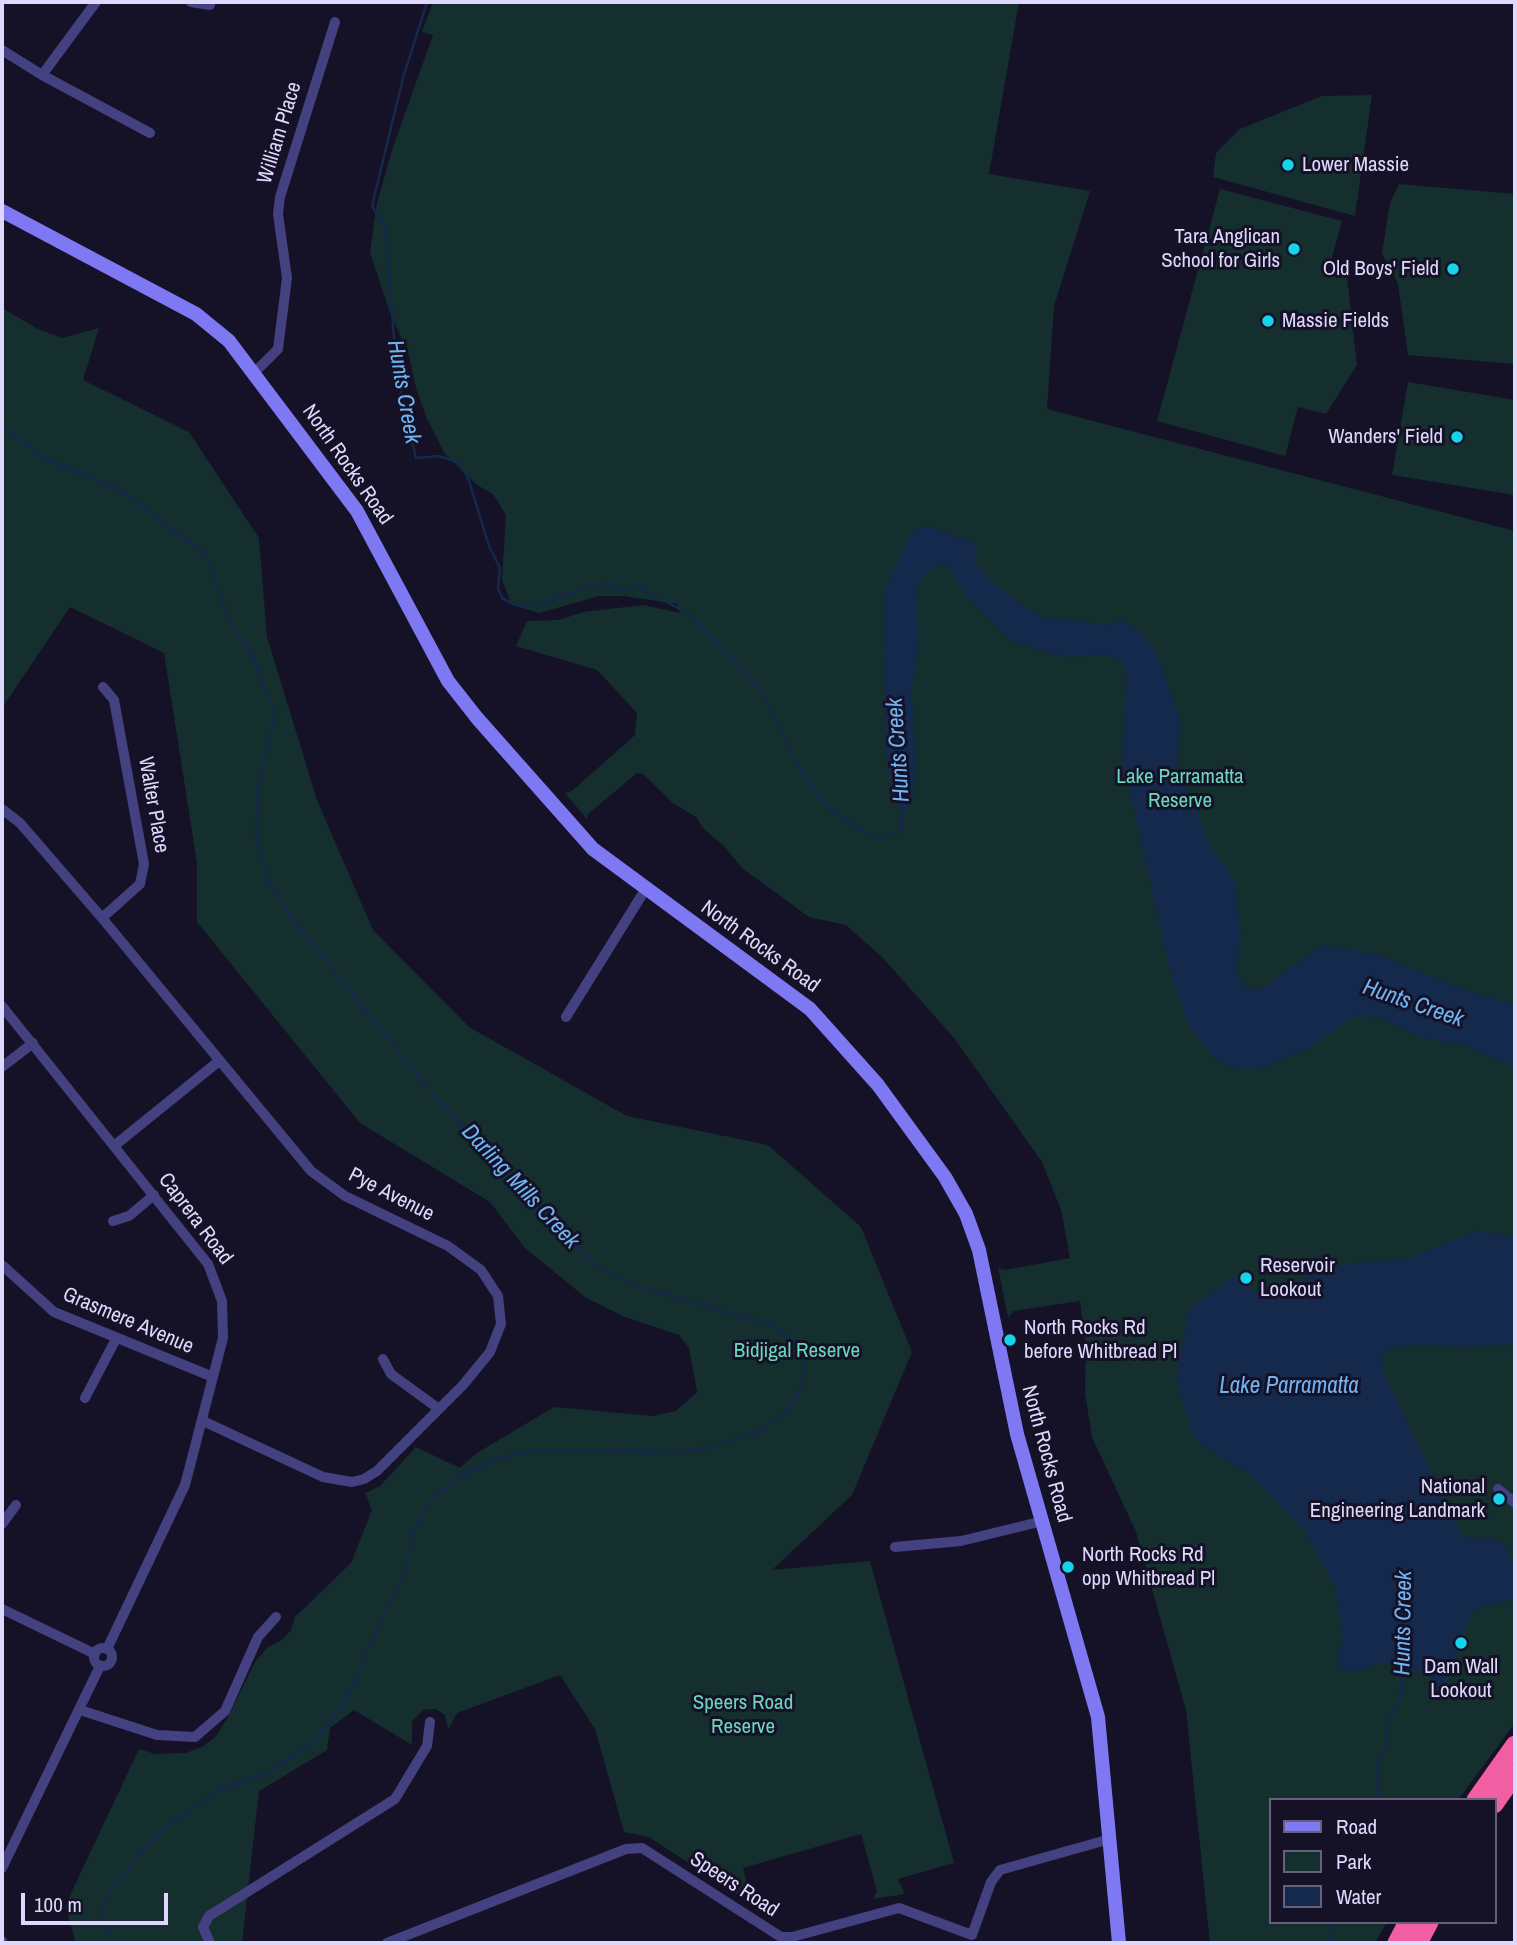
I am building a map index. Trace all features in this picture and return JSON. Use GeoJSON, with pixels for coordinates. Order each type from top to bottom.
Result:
{"type":"FeatureCollection","features":[{"type":"Feature","properties":{"kind":"highway"},"geometry":{"type":"LineString","coordinates":[[1477,1798],[1515,1745]]}},
{"type":"Feature","properties":{"kind":"highway"},"geometry":{"type":"LineString","coordinates":[[1496,1801],[1515,1774]]}},
{"type":"Feature","properties":{"kind":"highway"},"geometry":{"type":"LineString","coordinates":[[1397,1943],[1407,1924]]}},
{"type":"Feature","properties":{"kind":"highway"},"geometry":{"type":"LineString","coordinates":[[1418,1943],[1428,1924]]}},
{"type":"Feature","properties":{"kind":"main road","name":"North Rocks Road"},"geometry":{"type":"LineString","coordinates":[[2,211],[196,314],[224,336],[357,511],[438,663],[463,702],[593,849],[645,890],[810,1009],[877,1085],[944,1177],[966,1214],[979,1250],[1017,1434],[1098,1717],[1119,1943]]}},
{"type":"Feature","properties":{"kind":"street"},"geometry":{"type":"LineString","coordinates":[[41,75],[96,2]]}},
{"type":"Feature","properties":{"kind":"street"},"geometry":{"type":"LineString","coordinates":[[191,2],[210,5]]}},
{"type":"Feature","properties":{"kind":"street","name":"William Place"},"geometry":{"type":"LineString","coordinates":[[254,373],[278,349],[287,278],[278,214],[280,197],[335,22]]}},
{"type":"Feature","properties":{"kind":"street"},"geometry":{"type":"LineString","coordinates":[[2,50],[41,75],[150,133]]}},
{"type":"Feature","properties":{"kind":"street","name":"Walter Place"},"geometry":{"type":"LineString","coordinates":[[102,918],[140,884],[144,864],[114,700],[103,687]]}},
{"type":"Feature","properties":{"kind":"street","name":"Pye Avenue"},"geometry":{"type":"LineString","coordinates":[[2,809],[20,823],[102,918],[311,1171],[345,1196],[448,1246],[481,1269],[491,1282],[501,1310],[497,1338],[463,1385],[377,1471],[352,1482],[323,1477],[202,1421]]}},
{"type":"Feature","properties":{"kind":"street"},"geometry":{"type":"LineString","coordinates":[[566,1017],[645,890]]}},
{"type":"Feature","properties":{"kind":"street","name":"Caprera Road"},"geometry":{"type":"LineString","coordinates":[[2,1006],[208,1264],[218,1282],[224,1318],[213,1377],[185,1485],[107,1649]]}},
{"type":"Feature","properties":{"kind":"street"},"geometry":{"type":"LineString","coordinates":[[2,1067],[33,1043]]}},
{"type":"Feature","properties":{"kind":"street"},"geometry":{"type":"LineString","coordinates":[[114,1146],[219,1061]]}},
{"type":"Feature","properties":{"kind":"street"},"geometry":{"type":"LineString","coordinates":[[113,1221],[129,1216],[154,1195]]}},
{"type":"Feature","properties":{"kind":"street","name":"Grasmere Avenue"},"geometry":{"type":"LineString","coordinates":[[2,1265],[54,1312],[213,1377]]}},
{"type":"Feature","properties":{"kind":"street"},"geometry":{"type":"LineString","coordinates":[[86,1398],[116,1339]]}},
{"type":"Feature","properties":{"kind":"street"},"geometry":{"type":"LineString","coordinates":[[383,1359],[391,1374],[439,1409]]}},
{"type":"Feature","properties":{"kind":"street"},"geometry":{"type":"LineString","coordinates":[[1498,1489],[1515,1503]]}},
{"type":"Feature","properties":{"kind":"street"},"geometry":{"type":"LineString","coordinates":[[2,1524],[16,1505]]}},
{"type":"Feature","properties":{"kind":"street"},"geometry":{"type":"LineString","coordinates":[[895,1547],[961,1541],[1042,1521]]}},
{"type":"Feature","properties":{"kind":"street"},"geometry":{"type":"LineString","coordinates":[[2,1609],[95,1654]]}},
{"type":"Feature","properties":{"kind":"street"},"geometry":{"type":"LineString","coordinates":[[80,1710],[157,1735],[195,1737],[225,1710],[258,1637],[276,1617]]}},
{"type":"Feature","properties":{"kind":"street"},"geometry":{"type":"LineString","coordinates":[[100,1649],[107,1649],[111,1654],[111,1661],[106,1666],[100,1666],[95,1661],[95,1654],[100,1649]]}},
{"type":"Feature","properties":{"kind":"street"},"geometry":{"type":"LineString","coordinates":[[2,1868],[100,1666]]}},
{"type":"Feature","properties":{"kind":"street"},"geometry":{"type":"LineString","coordinates":[[210,1943],[203,1927],[209,1916],[395,1799],[426,1746],[430,1722]]}},
{"type":"Feature","properties":{"kind":"street","name":"Speers Road"},"geometry":{"type":"LineString","coordinates":[[387,1943],[626,1849],[642,1848],[780,1937],[793,1937],[899,1908],[970,1939],[991,1882],[1000,1870],[1110,1839]]}},
{"type":"Feature","properties":{"kind":"green space","name":"Lake Parramatta Reserve"},"geometry":{"type":"Polygon","coordinates":[[[433,2],[1019,2],[989,174],[1090,191],[1054,306],[1047,409],[1515,531],[1515,1723],[1459,1798],[1268,1798],[1268,1924],[1386,1924],[1375,1943],[1210,1943],[1186,1710],[1136,1532],[1092,1437],[1085,1393],[1086,1345],[1080,1301],[1014,1311],[1008,1317],[998,1268],[1005,1270],[1070,1258],[1061,1210],[1042,1162],[954,1038],[882,957],[846,925],[809,917],[742,868],[724,846],[703,828],[696,817],[673,803],[643,774],[637,773],[588,814],[587,819],[565,793],[572,791],[635,735],[637,713],[597,670],[516,646],[527,621],[559,620],[583,612],[643,605],[680,613],[677,604],[624,596],[599,596],[539,613],[512,605],[502,580],[506,515],[493,494],[477,485],[445,454],[427,419],[409,356],[389,310],[370,252],[377,203],[392,150],[433,35],[422,32],[433,2]]]}},
{"type":"Feature","properties":{"kind":"green space","name":"Lower Massie"},"geometry":{"type":"Polygon","coordinates":[[[1372,95],[1355,216],[1213,177],[1216,153],[1240,129],[1322,96],[1372,95]]]}},
{"type":"Feature","properties":{"kind":"green space","name":"Old Boys' Field"},"geometry":{"type":"Polygon","coordinates":[[[1399,184],[1515,194],[1515,364],[1408,355],[1398,284],[1382,253],[1390,203],[1399,184]]]}},
{"type":"Feature","properties":{"kind":"green space","name":"Massie Fields"},"geometry":{"type":"Polygon","coordinates":[[[1220,189],[1342,221],[1328,272],[1347,277],[1357,365],[1326,414],[1298,407],[1285,456],[1157,421],[1220,189]]]}},
{"type":"Feature","properties":{"kind":"green space","name":"Bidjigal Reserve"},"geometry":{"type":"Polygon","coordinates":[[[2,308],[38,329],[62,338],[99,328],[83,380],[189,432],[259,538],[267,637],[317,800],[373,930],[469,1027],[627,1116],[768,1145],[861,1227],[912,1352],[852,1495],[772,1570],[870,1561],[954,1863],[898,1879],[905,1894],[873,1899],[877,1891],[861,1834],[743,1868],[753,1905],[649,1837],[624,1832],[595,1729],[560,1675],[457,1713],[448,1730],[445,1715],[435,1709],[423,1710],[412,1721],[412,1745],[354,1710],[330,1728],[327,1750],[259,1791],[242,1943],[76,1943],[65,1906],[139,1749],[155,1754],[186,1753],[204,1746],[216,1736],[255,1662],[267,1648],[282,1640],[291,1630],[295,1617],[351,1563],[372,1510],[365,1493],[380,1486],[416,1447],[460,1468],[477,1453],[554,1407],[653,1416],[676,1411],[697,1392],[689,1348],[679,1335],[625,1317],[585,1297],[525,1248],[490,1202],[360,1123],[197,922],[197,863],[164,653],[70,607],[2,708],[2,308]]]}},
{"type":"Feature","properties":{"kind":"green space","name":"Wanders' Field"},"geometry":{"type":"Polygon","coordinates":[[[1408,382],[1515,400],[1515,495],[1392,475],[1408,382]]]}},
{"type":"Feature","properties":{"kind":"water"},"geometry":{"type":"Polygon","coordinates":[[[925,525],[974,543],[978,553],[974,560],[989,580],[1039,616],[1108,625],[1120,620],[1137,628],[1153,649],[1162,666],[1181,723],[1176,766],[1209,845],[1235,881],[1241,929],[1237,965],[1242,985],[1258,991],[1322,945],[1379,955],[1468,991],[1515,1004],[1515,1067],[1466,1046],[1422,1038],[1381,1018],[1355,1015],[1310,1048],[1257,1070],[1239,1070],[1213,1058],[1187,1023],[1170,970],[1122,756],[1127,678],[1122,662],[1107,655],[1065,657],[1011,641],[967,597],[949,567],[935,565],[919,579],[919,645],[911,688],[916,764],[912,800],[903,814],[889,778],[885,745],[884,590],[913,531],[925,525]]]}},
{"type":"Feature","properties":{"kind":"water","name":"Lake Parramatta"},"geometry":{"type":"Polygon","coordinates":[[[1476,1231],[1515,1236],[1515,1344],[1462,1347],[1419,1344],[1389,1349],[1381,1357],[1384,1374],[1463,1538],[1471,1536],[1474,1541],[1489,1537],[1510,1549],[1510,1561],[1515,1566],[1515,1599],[1472,1610],[1444,1692],[1426,1675],[1402,1664],[1380,1664],[1355,1672],[1336,1668],[1343,1635],[1335,1587],[1305,1531],[1250,1475],[1195,1440],[1176,1379],[1189,1310],[1234,1276],[1256,1293],[1280,1290],[1333,1265],[1406,1259],[1476,1231]]]}},
{"type":"Feature","properties":{"kind":"waterway","name":"Hunts Creek"},"geometry":{"type":"LineString","coordinates":[[427,2],[403,78],[372,206],[385,228],[397,374],[416,458],[439,456],[460,463],[469,481],[489,546],[500,568],[498,589],[503,599],[516,605],[540,604],[591,586],[608,584],[623,590],[637,586],[692,616],[765,696],[796,764],[829,809],[866,833],[884,839],[901,830],[903,811]]}},
{"type":"Feature","properties":{"kind":"waterway","name":"Darling Mills Creek"},"geometry":{"type":"LineString","coordinates":[[2,427],[44,458],[118,489],[206,554],[230,624],[250,650],[275,714],[258,791],[256,834],[269,882],[298,926],[424,1083],[548,1222],[598,1266],[634,1285],[770,1325],[801,1345],[805,1366],[799,1392],[787,1411],[760,1431],[710,1448],[673,1452],[536,1450],[500,1458],[463,1474],[431,1500],[415,1530],[405,1571],[343,1704],[312,1743],[267,1773],[220,1790],[170,1824],[141,1852],[105,1898],[102,1914],[113,1943]]}},
{"type":"Feature","properties":{"kind":"waterway","name":"Hunts Creek"},"geometry":{"type":"LineString","coordinates":[[1377,1798],[1379,1761],[1388,1745],[1386,1726],[1401,1698],[1402,1664]]}},
{"type":"Feature","properties":{"kind":"waterway","name":"Hunts Creek"},"geometry":{"type":"LineString","coordinates":[[1328,1943],[1332,1924]]}},
{"type":"Feature","properties":{"kind":"place","name":"Lower Massie"},"geometry":{"type":"Point","coordinates":[1288,165]}},
{"type":"Feature","properties":{"kind":"place","name":"Tara Anglican School for Girls"},"geometry":{"type":"Point","coordinates":[1294,249]}},
{"type":"Feature","properties":{"kind":"place","name":"Old Boys' Field"},"geometry":{"type":"Point","coordinates":[1453,269]}},
{"type":"Feature","properties":{"kind":"place","name":"Massie Fields"},"geometry":{"type":"Point","coordinates":[1268,321]}},
{"type":"Feature","properties":{"kind":"place","name":"Wanders' Field"},"geometry":{"type":"Point","coordinates":[1457,437]}},
{"type":"Feature","properties":{"kind":"place","name":"Reservoir Lookout"},"geometry":{"type":"Point","coordinates":[1246,1278]}},
{"type":"Feature","properties":{"kind":"place","name":"North Rocks Rd before Whitbread Pl"},"geometry":{"type":"Point","coordinates":[1010,1340]}},
{"type":"Feature","properties":{"kind":"place","name":"National Engineering Landmark"},"geometry":{"type":"Point","coordinates":[1499,1499]}},
{"type":"Feature","properties":{"kind":"place","name":"North Rocks Rd opp Whitbread Pl"},"geometry":{"type":"Point","coordinates":[1068,1567]}},
{"type":"Feature","properties":{"kind":"place","name":"Dam Wall Lookout"},"geometry":{"type":"Point","coordinates":[1461,1643]}},
{"type":"Feature","properties":{"kind":"park label","name":"Speers Road Reserve"},"geometry":{"type":"Point","coordinates":[743,1715]}}]}
